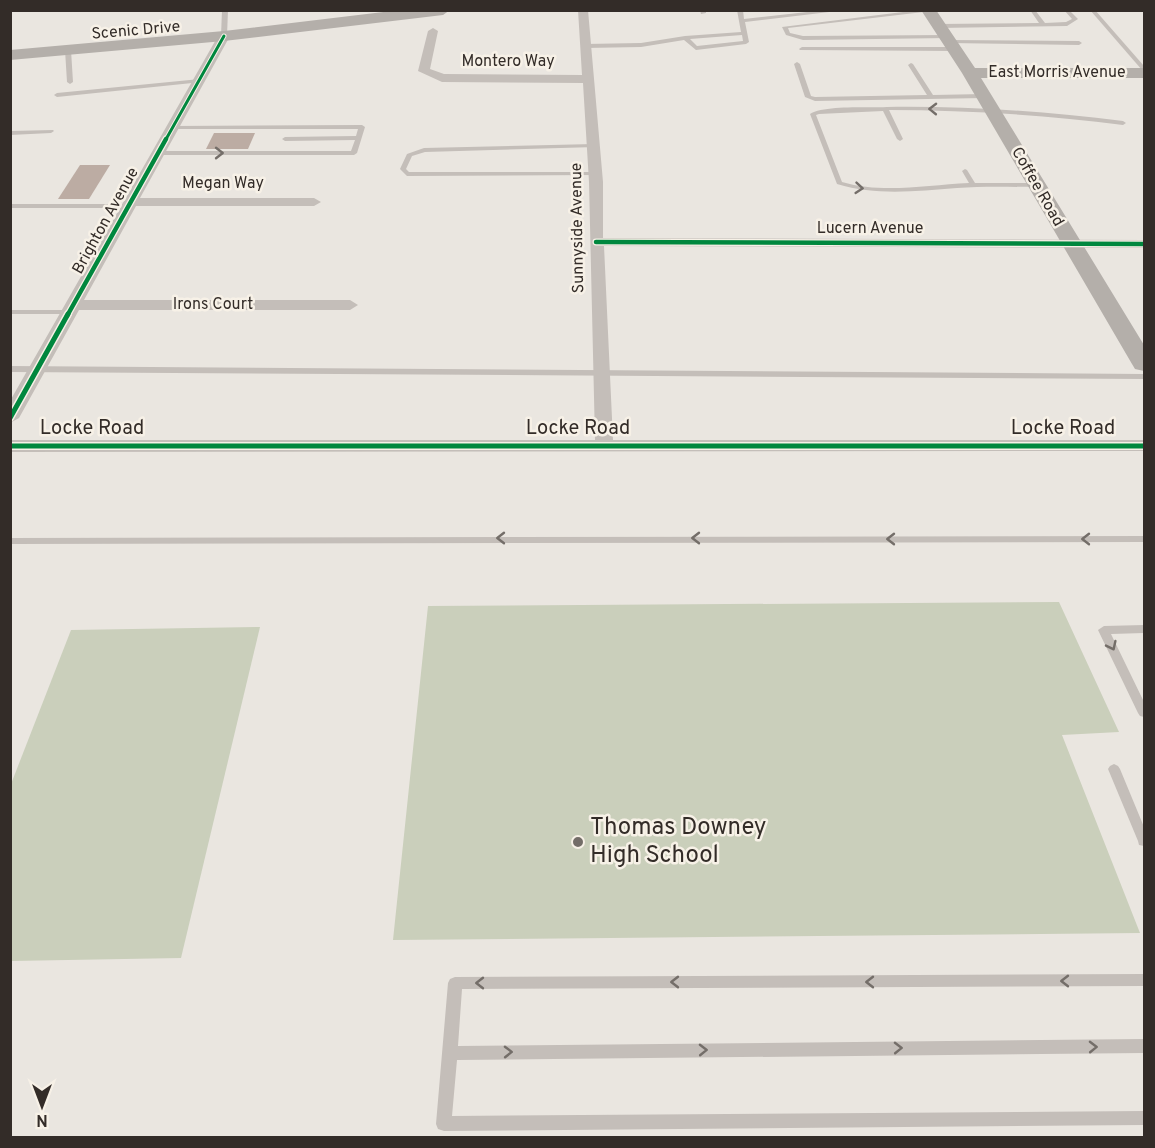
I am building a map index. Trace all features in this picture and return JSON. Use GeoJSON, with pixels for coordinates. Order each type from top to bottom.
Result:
{"type":"FeatureCollection","features":[{"type":"Feature","properties":{"kind":"main road","name":"Scenic Drive"},"geometry":{"type":"LineString","coordinates":[[10,55],[224,36],[443,10]]}},
{"type":"Feature","properties":{"kind":"main road","name":"Coffee Road"},"geometry":{"type":"LineString","coordinates":[[941,30],[970,73],[1144,364]]}},
{"type":"Feature","properties":{"kind":"main road","name":"East Morris Avenue"},"geometry":{"type":"LineString","coordinates":[[970,73],[1144,71]]}},
{"type":"Feature","properties":{"kind":"street","name":"Sunnyside Avenue"},"geometry":{"type":"LineString","coordinates":[[583,10],[596,173],[596,242],[604,446]]}},
{"type":"Feature","properties":{"kind":"street","name":"Montero Way"},"geometry":{"type":"LineString","coordinates":[[433,31],[424,71],[429,75],[441,78],[587,79]]}},
{"type":"Feature","properties":{"kind":"street","name":"Brighton Avenue"},"geometry":{"type":"LineString","coordinates":[[10,418],[224,36]]}},
{"type":"Feature","properties":{"kind":"street","name":"Megan Way"},"geometry":{"type":"LineString","coordinates":[[131,204],[314,202]]}},
{"type":"Feature","properties":{"kind":"street","name":"Lucern Avenue"},"geometry":{"type":"LineString","coordinates":[[596,242],[1144,243]]}},
{"type":"Feature","properties":{"kind":"street","name":"Irons Court"},"geometry":{"type":"LineString","coordinates":[[73,309],[350,305]]}},
{"type":"Feature","properties":{"kind":"street","name":"Locke Road"},"geometry":{"type":"LineString","coordinates":[[10,446],[1144,446]]}},
{"type":"Feature","properties":{"kind":"lane"},"geometry":{"type":"LineString","coordinates":[[224,36],[225,10]]}},
{"type":"Feature","properties":{"kind":"lane"},"geometry":{"type":"LineString","coordinates":[[685,38],[696,48],[746,42],[740,10]]}},
{"type":"Feature","properties":{"kind":"lane"},"geometry":{"type":"LineString","coordinates":[[743,21],[844,10]]}},
{"type":"Feature","properties":{"kind":"lane"},"geometry":{"type":"LineString","coordinates":[[1032,10],[1043,24]]}},
{"type":"Feature","properties":{"kind":"lane"},"geometry":{"type":"LineString","coordinates":[[1039,38],[1026,30],[941,30],[785,27],[788,34],[803,38],[941,30],[1043,24],[1067,24],[1075,19],[1066,10]]}},
{"type":"Feature","properties":{"kind":"lane"},"geometry":{"type":"LineString","coordinates":[[1092,10],[1144,71]]}},
{"type":"Feature","properties":{"kind":"lane"},"geometry":{"type":"LineString","coordinates":[[802,49],[941,30],[1079,43]]}},
{"type":"Feature","properties":{"kind":"lane"},"geometry":{"type":"LineString","coordinates":[[585,46],[641,45],[685,38],[744,33]]}},
{"type":"Feature","properties":{"kind":"lane"},"geometry":{"type":"LineString","coordinates":[[68,50],[70,82]]}},
{"type":"Feature","properties":{"kind":"lane"},"geometry":{"type":"LineString","coordinates":[[797,64],[808,97],[815,99],[931,96],[1123,123]]}},
{"type":"Feature","properties":{"kind":"lane"},"geometry":{"type":"LineString","coordinates":[[911,65],[931,96]]}},
{"type":"Feature","properties":{"kind":"lane"},"geometry":{"type":"LineString","coordinates":[[57,95],[200,81]]}},
{"type":"Feature","properties":{"kind":"lane"},"geometry":{"type":"LineString","coordinates":[[988,103],[813,114],[839,183],[862,189],[1036,185]]}},
{"type":"Feature","properties":{"kind":"lane"},"geometry":{"type":"LineString","coordinates":[[885,109],[900,139]]}},
{"type":"Feature","properties":{"kind":"lane"},"geometry":{"type":"LineString","coordinates":[[160,153],[354,153],[362,127],[174,128]]}},
{"type":"Feature","properties":{"kind":"lane"},"geometry":{"type":"LineString","coordinates":[[278,153],[291,128]]}},
{"type":"Feature","properties":{"kind":"lane"},"geometry":{"type":"LineString","coordinates":[[10,133],[51,131]]}},
{"type":"Feature","properties":{"kind":"lane"},"geometry":{"type":"LineString","coordinates":[[285,139],[359,138]]}},
{"type":"Feature","properties":{"kind":"lane"},"geometry":{"type":"LineString","coordinates":[[594,146],[424,150],[409,155],[403,169],[407,174],[596,173]]}},
{"type":"Feature","properties":{"kind":"lane"},"geometry":{"type":"LineString","coordinates":[[964,171],[973,185]]}},
{"type":"Feature","properties":{"kind":"lane"},"geometry":{"type":"LineString","coordinates":[[10,206],[131,204]]}},
{"type":"Feature","properties":{"kind":"lane"},"geometry":{"type":"LineString","coordinates":[[10,312],[73,309]]}},
{"type":"Feature","properties":{"kind":"lane"},"geometry":{"type":"LineString","coordinates":[[10,369],[1144,376]]}},
{"type":"Feature","properties":{"kind":"lane"},"geometry":{"type":"LineString","coordinates":[[10,541],[1144,539]]}},
{"type":"Feature","properties":{"kind":"lane"},"geometry":{"type":"LineString","coordinates":[[1144,629],[1104,630],[1144,713]]}},
{"type":"Feature","properties":{"kind":"lane"},"geometry":{"type":"LineString","coordinates":[[1114,769],[1144,841]]}},
{"type":"Feature","properties":{"kind":"lane"},"geometry":{"type":"LineString","coordinates":[[1144,980],[455,983],[444,1124],[1144,1118]]}},
{"type":"Feature","properties":{"kind":"lane"},"geometry":{"type":"LineString","coordinates":[[450,1053],[1144,1046]]}},
{"type":"Feature","properties":{"kind":"green space"},"geometry":{"type":"Polygon","coordinates":[[[1059,602],[1119,732],[1062,735],[1140,933],[393,940],[428,606],[1059,602]]]}},
{"type":"Feature","properties":{"kind":"green space"},"geometry":{"type":"Polygon","coordinates":[[[260,627],[181,958],[11,961],[11,784],[71,630],[260,627]]]}},
{"type":"Feature","properties":{"kind":"building"},"geometry":{"type":"Polygon","coordinates":[[[214,133],[255,133],[248,149],[206,149],[214,133]]]}},
{"type":"Feature","properties":{"kind":"building"},"geometry":{"type":"Polygon","coordinates":[[[80,165],[110,165],[89,199],[58,199],[80,165]]]}},
{"type":"Feature","properties":{"kind":"cycle path"},"geometry":{"type":"LineString","coordinates":[[10,418],[224,36]]}},
{"type":"Feature","properties":{"kind":"cycle path"},"geometry":{"type":"LineString","coordinates":[[596,242],[1144,244]]}},
{"type":"Feature","properties":{"kind":"cycle path"},"geometry":{"type":"LineString","coordinates":[[10,446],[1144,446]]}},
{"type":"Feature","properties":{"kind":"place","name":"Thomas Downey High School"},"geometry":{"type":"Point","coordinates":[578,842]}}]}
